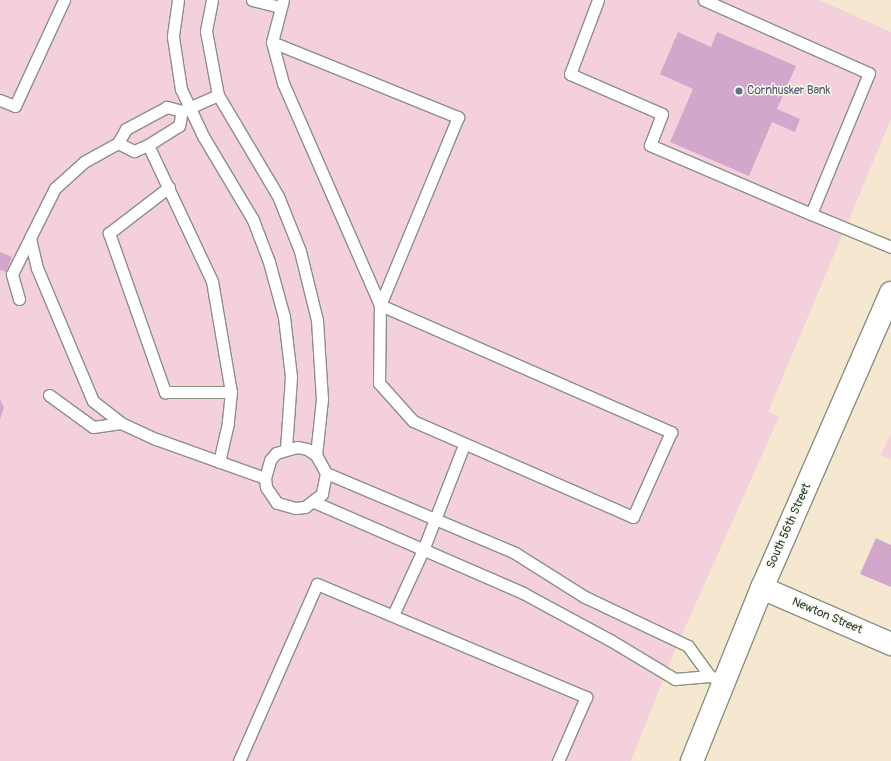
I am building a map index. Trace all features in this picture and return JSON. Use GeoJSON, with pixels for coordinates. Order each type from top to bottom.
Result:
{"type":"FeatureCollection","features":[{"type":"Feature","properties":{"kind":"main road","name":"South 56th Street"},"geometry":{"type":"LineString","coordinates":[[692,761],[717,679],[762,588],[891,293]]}},
{"type":"Feature","properties":{"kind":"main road","name":"Newton Street"},"geometry":{"type":"LineString","coordinates":[[762,588],[891,644]]}},
{"type":"Feature","properties":{"kind":"lane"},"geometry":{"type":"LineString","coordinates":[[0,100],[16,106],[64,0]]}},
{"type":"Feature","properties":{"kind":"lane"},"geometry":{"type":"LineString","coordinates":[[178,0],[173,37],[180,89],[186,110],[253,220],[269,262],[284,317],[291,377],[286,448]]}},
{"type":"Feature","properties":{"kind":"lane"},"geometry":{"type":"LineString","coordinates":[[212,0],[206,31],[218,95],[278,196],[300,251],[317,320],[322,399],[316,455]]}},
{"type":"Feature","properties":{"kind":"lane"},"geometry":{"type":"LineString","coordinates":[[252,0],[281,4],[272,42],[283,83],[380,305],[670,432],[633,518],[464,445],[414,421],[379,384],[380,305],[458,117],[272,42]]}},
{"type":"Feature","properties":{"kind":"lane"},"geometry":{"type":"LineString","coordinates":[[598,0],[570,74],[662,114],[650,145],[891,247]]}},
{"type":"Feature","properties":{"kind":"lane"},"geometry":{"type":"LineString","coordinates":[[704,0],[869,73],[811,214]]}},
{"type":"Feature","properties":{"kind":"lane"},"geometry":{"type":"LineString","coordinates":[[19,299],[12,274],[54,188],[84,162],[118,143],[126,129],[167,107],[186,110],[218,95]]}},
{"type":"Feature","properties":{"kind":"lane"},"geometry":{"type":"LineString","coordinates":[[118,143],[134,151],[148,145],[179,126],[186,110]]}},
{"type":"Feature","properties":{"kind":"lane"},"geometry":{"type":"LineString","coordinates":[[148,145],[212,281],[231,392],[228,423],[219,462]]}},
{"type":"Feature","properties":{"kind":"lane"},"geometry":{"type":"LineString","coordinates":[[169,187],[109,232],[165,392],[231,392]]}},
{"type":"Feature","properties":{"kind":"lane"},"geometry":{"type":"LineString","coordinates":[[30,238],[36,268],[93,401],[121,423],[156,439],[265,478]]}},
{"type":"Feature","properties":{"kind":"lane"},"geometry":{"type":"LineString","coordinates":[[49,395],[93,427],[121,423]]}},
{"type":"Feature","properties":{"kind":"lane"},"geometry":{"type":"LineString","coordinates":[[393,615],[423,550],[464,445]]}},
{"type":"Feature","properties":{"kind":"lane"},"geometry":{"type":"LineString","coordinates":[[326,473],[322,494],[314,502],[305,507],[286,507],[271,496],[265,478],[270,460],[286,448],[302,448],[316,455],[326,473],[515,553],[585,597],[688,646],[717,679]]}},
{"type":"Feature","properties":{"kind":"lane"},"geometry":{"type":"LineString","coordinates":[[314,502],[523,593],[610,640],[675,679],[717,679]]}},
{"type":"Feature","properties":{"kind":"lane"},"geometry":{"type":"LineString","coordinates":[[239,761],[317,584],[586,697],[558,761]]}},
{"type":"Feature","properties":{"kind":"shaded area"},"geometry":{"type":"Polygon","coordinates":[[[0,0],[819,0],[891,32],[891,119],[768,412],[779,417],[675,650],[631,761],[0,761],[0,0]]]}},
{"type":"Feature","properties":{"kind":"shaded area"},"geometry":{"type":"Polygon","coordinates":[[[891,433],[891,459],[881,455],[891,433]]]}},
{"type":"Feature","properties":{"kind":"building"},"geometry":{"type":"Polygon","coordinates":[[[678,32],[711,47],[717,32],[796,66],[777,109],[800,119],[795,132],[772,122],[749,176],[670,142],[693,89],[660,74],[678,32]]]}},
{"type":"Feature","properties":{"kind":"building"},"geometry":{"type":"Polygon","coordinates":[[[0,252],[12,257],[6,272],[0,270],[0,252]]]}},
{"type":"Feature","properties":{"kind":"building"},"geometry":{"type":"Polygon","coordinates":[[[0,399],[4,408],[0,419],[0,399]]]}},
{"type":"Feature","properties":{"kind":"building"},"geometry":{"type":"Polygon","coordinates":[[[876,538],[891,545],[891,587],[860,574],[876,538]]]}},
{"type":"Feature","properties":{"kind":"place","name":"Cornhusker Bank"},"geometry":{"type":"Point","coordinates":[739,91]}}]}
